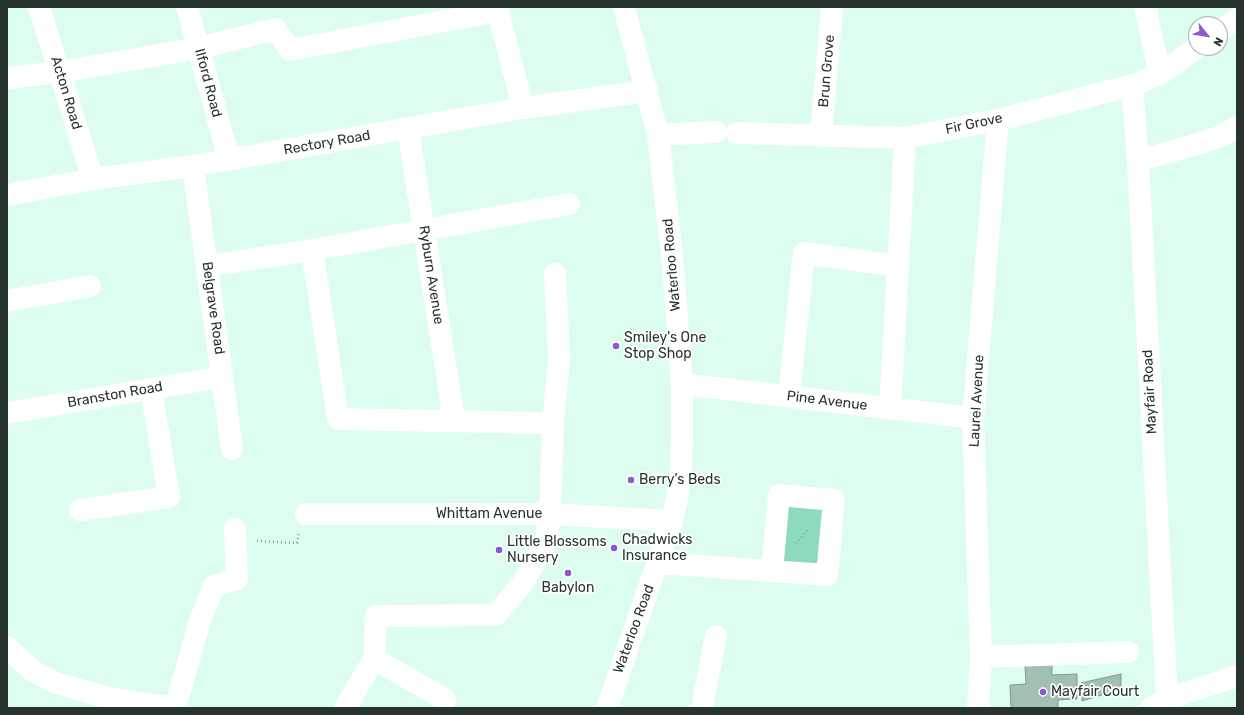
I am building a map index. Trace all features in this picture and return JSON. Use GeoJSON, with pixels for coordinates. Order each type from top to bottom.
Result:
{"type":"FeatureCollection","features":[{"type":"Feature","properties":{"kind":"main road","name":"Acton Road"},"geometry":{"type":"LineString","coordinates":[[39,7],[93,179]]}},
{"type":"Feature","properties":{"kind":"main road","name":"Ilford Road"},"geometry":{"type":"LineString","coordinates":[[187,7],[229,159]]}},
{"type":"Feature","properties":{"kind":"main road","name":"Waterloo Road"},"geometry":{"type":"LineString","coordinates":[[607,708],[672,521],[681,470],[682,384],[673,264],[658,135],[624,7]]}},
{"type":"Feature","properties":{"kind":"main road","name":"Brun Grove"},"geometry":{"type":"LineString","coordinates":[[821,135],[832,7]]}},
{"type":"Feature","properties":{"kind":"main road"},"geometry":{"type":"LineString","coordinates":[[1145,7],[1160,74]]}},
{"type":"Feature","properties":{"kind":"main road"},"geometry":{"type":"LineString","coordinates":[[7,78],[60,72],[199,48],[276,29],[290,50],[498,11],[523,108]]}},
{"type":"Feature","properties":{"kind":"main road"},"geometry":{"type":"LineString","coordinates":[[1228,25],[1237,19]]}},
{"type":"Feature","properties":{"kind":"main road","name":"Fir Grove"},"geometry":{"type":"LineString","coordinates":[[658,135],[726,132],[904,138],[998,120],[1132,86],[1160,74],[1188,54]]}},
{"type":"Feature","properties":{"kind":"main road","name":"Mayfair Road"},"geometry":{"type":"LineString","coordinates":[[1132,86],[1138,161],[1159,704]]}},
{"type":"Feature","properties":{"kind":"main road","name":"Rectory Road"},"geometry":{"type":"LineString","coordinates":[[7,195],[93,179],[193,166],[523,108],[647,91]]}},
{"type":"Feature","properties":{"kind":"main road","name":"Laurel Avenue"},"geometry":{"type":"LineString","coordinates":[[978,708],[981,657],[973,418],[998,120]]}},
{"type":"Feature","properties":{"kind":"main road"},"geometry":{"type":"LineString","coordinates":[[1138,161],[1217,138],[1237,127]]}},
{"type":"Feature","properties":{"kind":"main road","name":"Ryburn Avenue"},"geometry":{"type":"LineString","coordinates":[[408,129],[454,420]]}},
{"type":"Feature","properties":{"kind":"main road"},"geometry":{"type":"LineString","coordinates":[[890,409],[904,138]]}},
{"type":"Feature","properties":{"kind":"main road","name":"Belgrave Road"},"geometry":{"type":"LineString","coordinates":[[193,166],[232,449]]}},
{"type":"Feature","properties":{"kind":"main road"},"geometry":{"type":"LineString","coordinates":[[207,266],[312,250],[569,204]]}},
{"type":"Feature","properties":{"kind":"main road"},"geometry":{"type":"LineString","coordinates":[[312,250],[338,419],[553,422]]}},
{"type":"Feature","properties":{"kind":"main road"},"geometry":{"type":"LineString","coordinates":[[789,396],[804,253],[898,266]]}},
{"type":"Feature","properties":{"kind":"main road"},"geometry":{"type":"LineString","coordinates":[[345,708],[374,659],[376,616],[496,615],[522,584],[545,545],[550,514],[553,422],[559,360],[555,274]]}},
{"type":"Feature","properties":{"kind":"main road"},"geometry":{"type":"LineString","coordinates":[[7,301],[90,286]]}},
{"type":"Feature","properties":{"kind":"main road","name":"Branston Road"},"geometry":{"type":"LineString","coordinates":[[7,414],[222,377]]}},
{"type":"Feature","properties":{"kind":"main road","name":"Pine Avenue"},"geometry":{"type":"LineString","coordinates":[[682,384],[973,418]]}},
{"type":"Feature","properties":{"kind":"main road"},"geometry":{"type":"LineString","coordinates":[[80,510],[169,497],[151,389]]}},
{"type":"Feature","properties":{"kind":"main road","name":"Whittam Avenue"},"geometry":{"type":"LineString","coordinates":[[306,514],[550,514],[672,521]]}},
{"type":"Feature","properties":{"kind":"main road"},"geometry":{"type":"LineString","coordinates":[[7,647],[33,671],[56,683],[113,699],[175,708],[200,621],[214,586],[237,579],[235,535]]}},
{"type":"Feature","properties":{"kind":"main road"},"geometry":{"type":"LineString","coordinates":[[658,563],[772,571]]}},
{"type":"Feature","properties":{"kind":"main road"},"geometry":{"type":"LineString","coordinates":[[702,708],[716,636]]}},
{"type":"Feature","properties":{"kind":"main road"},"geometry":{"type":"LineString","coordinates":[[981,657],[1128,652]]}},
{"type":"Feature","properties":{"kind":"main road"},"geometry":{"type":"LineString","coordinates":[[374,659],[445,699]]}},
{"type":"Feature","properties":{"kind":"main road"},"geometry":{"type":"LineString","coordinates":[[1159,704],[1237,676]]}},
{"type":"Feature","properties":{"kind":"path"},"geometry":{"type":"LineString","coordinates":[[235,535],[297,543],[299,531],[307,529],[306,514]]}},
{"type":"Feature","properties":{"kind":"path"},"geometry":{"type":"LineString","coordinates":[[793,547],[814,524]]}},
{"type":"Feature","properties":{"kind":"green space"},"geometry":{"type":"Polygon","coordinates":[[[779,495],[834,500],[827,575],[772,571],[779,495]]]}},
{"type":"Feature","properties":{"kind":"building","name":"Mayfair Court"},"geometry":{"type":"Polygon","coordinates":[[[1052,664],[1052,675],[1077,674],[1077,699],[1058,700],[1058,708],[1011,708],[1010,685],[1026,684],[1025,666],[1052,664]]]}},
{"type":"Feature","properties":{"kind":"building"},"geometry":{"type":"Polygon","coordinates":[[[1121,674],[1121,689],[1082,701],[1081,683],[1121,674]]]}},
{"type":"Feature","properties":{"kind":"place","name":"Smiley's One Stop Shop"},"geometry":{"type":"Point","coordinates":[616,346]}},
{"type":"Feature","properties":{"kind":"place","name":"Berry's Beds"},"geometry":{"type":"Point","coordinates":[631,480]}},
{"type":"Feature","properties":{"kind":"place","name":"Chadwicks Insurance"},"geometry":{"type":"Point","coordinates":[614,548]}},
{"type":"Feature","properties":{"kind":"place","name":"Little Blossoms Nursery"},"geometry":{"type":"Point","coordinates":[499,550]}},
{"type":"Feature","properties":{"kind":"place","name":"Babylon"},"geometry":{"type":"Point","coordinates":[568,573]}},
{"type":"Feature","properties":{"kind":"place","name":"Mayfair Court"},"geometry":{"type":"Point","coordinates":[1043,692]}}]}
